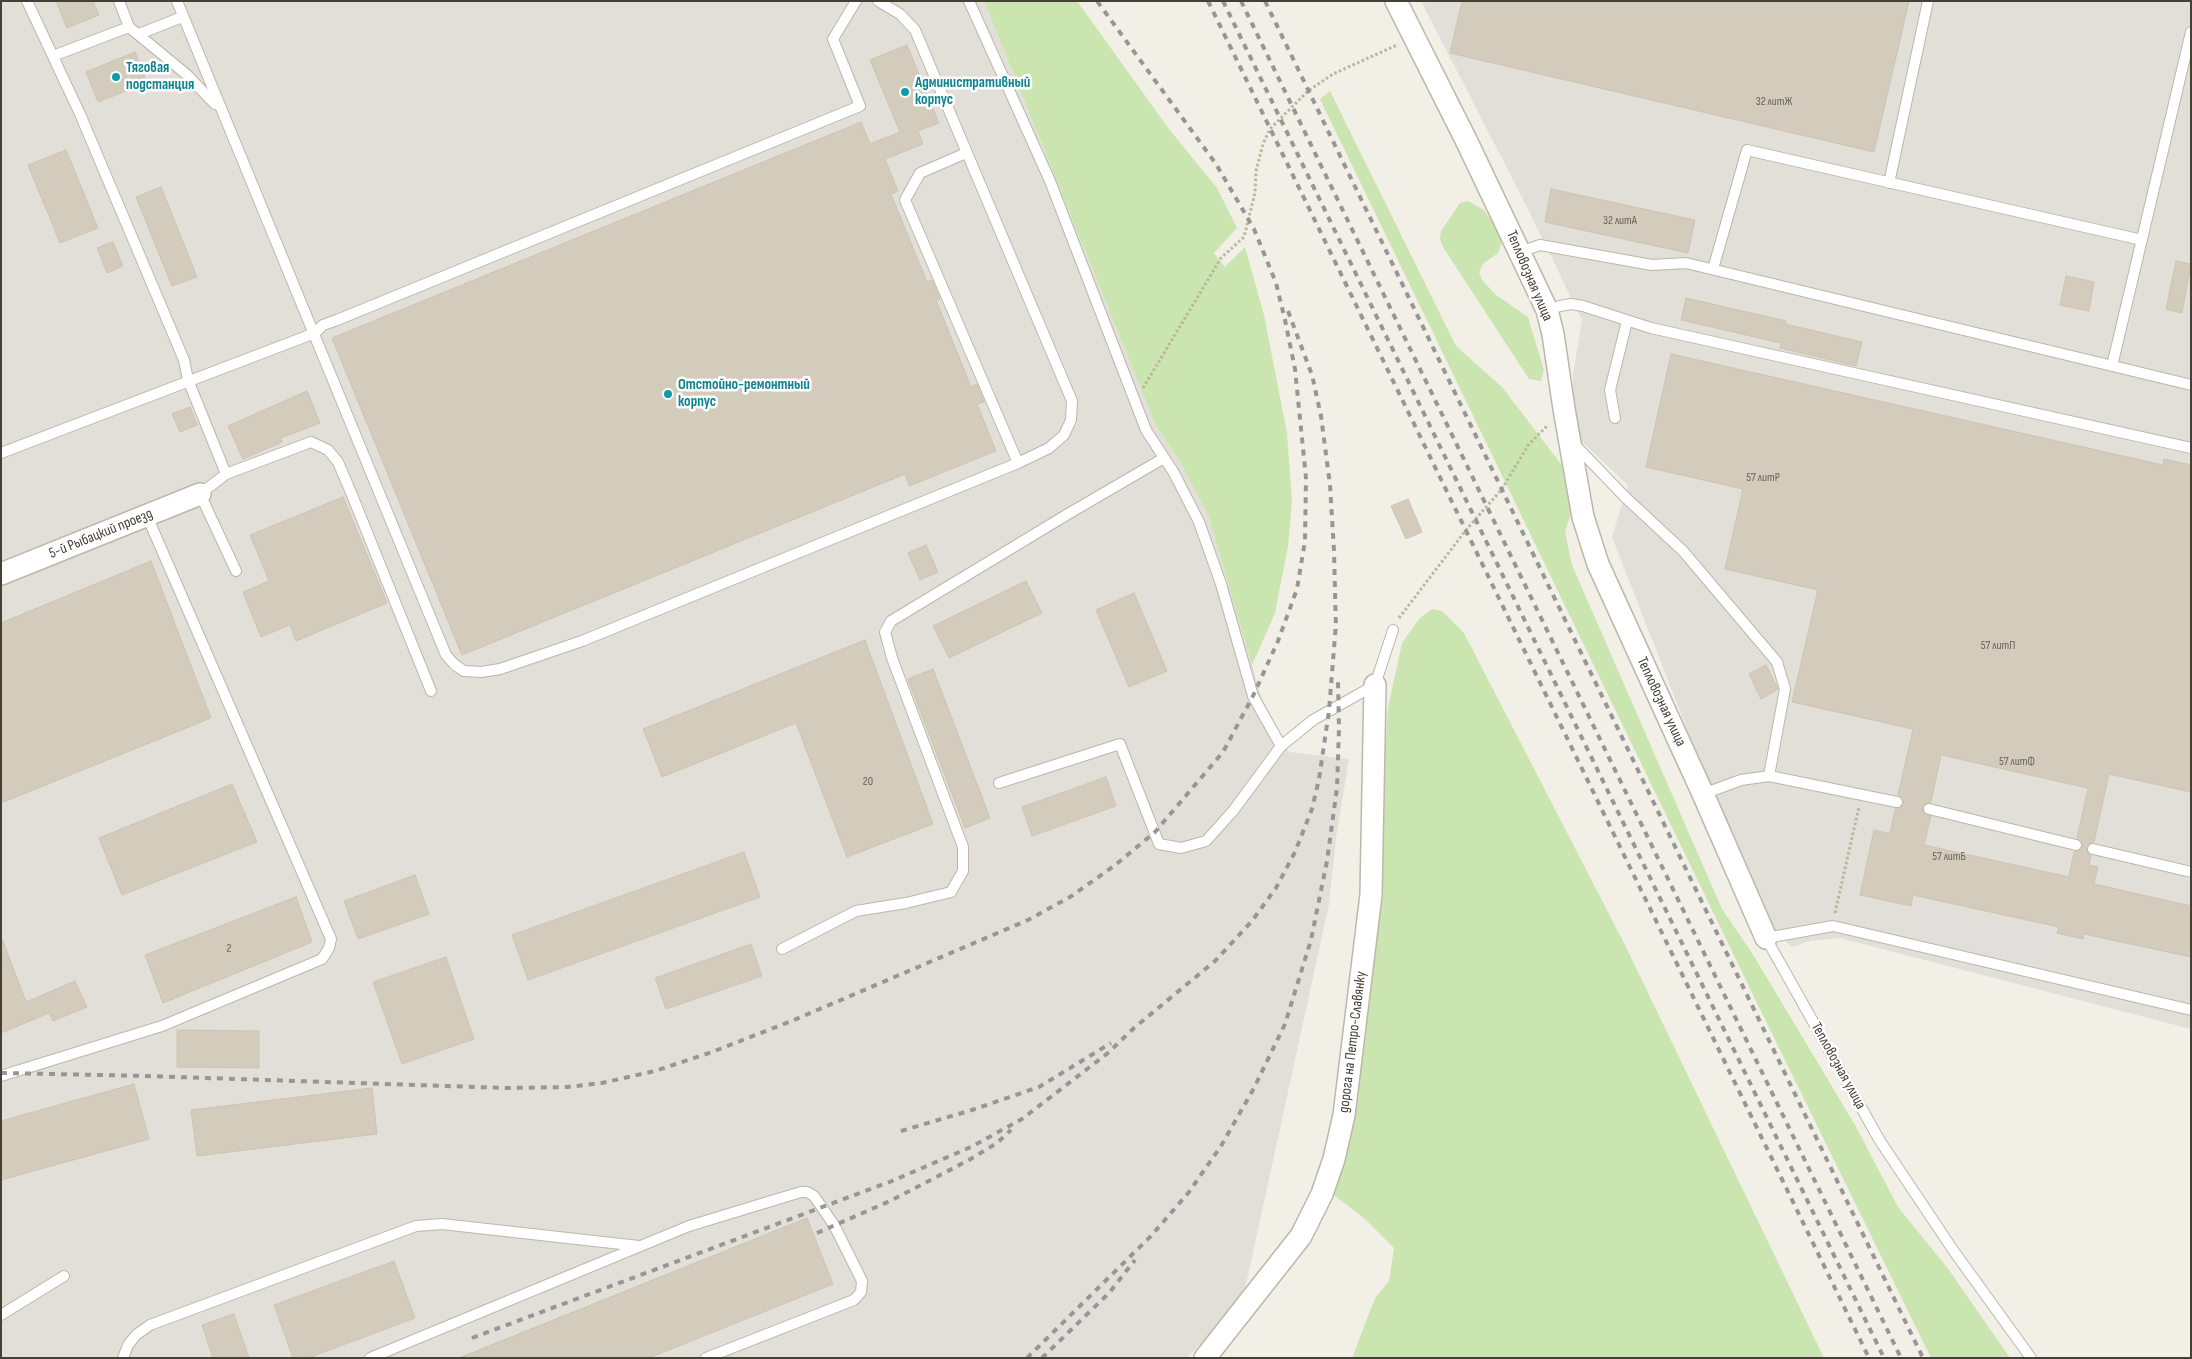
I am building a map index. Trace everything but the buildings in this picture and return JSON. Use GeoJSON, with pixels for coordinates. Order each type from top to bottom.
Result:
{"type":"FeatureCollection","features":[{"type":"Feature","properties":{"kind":"street","name":"Тепловозная улица"},"geometry":{"type":"LineString","coordinates":[[1396,1],[1547,310],[1553,334],[1583,517],[1598,564],[1703,794],[1766,938]]}},
{"type":"Feature","properties":{"kind":"street","name":"5-й Рыбацкий проезд"},"geometry":{"type":"LineString","coordinates":[[1,574],[200,494]]}},
{"type":"Feature","properties":{"kind":"street","name":"дорога на Петро-Славянку"},"geometry":{"type":"LineString","coordinates":[[1205,1358],[1301,1236],[1322,1194],[1334,1159],[1344,1116],[1371,895],[1375,685]]}},
{"type":"Feature","properties":{"kind":"lane"},"geometry":{"type":"LineString","coordinates":[[27,1],[80,114],[184,360],[188,380],[226,474]]}},
{"type":"Feature","properties":{"kind":"lane"},"geometry":{"type":"LineString","coordinates":[[119,1],[128,27],[186,74],[221,112]]}},
{"type":"Feature","properties":{"kind":"lane"},"geometry":{"type":"LineString","coordinates":[[177,1],[221,112],[315,333],[446,655],[464,671],[481,672],[500,669],[558,650],[1018,463],[1049,448],[1064,435],[1071,420],[1072,401],[915,30],[900,14],[878,1]]}},
{"type":"Feature","properties":{"kind":"lane"},"geometry":{"type":"LineString","coordinates":[[1,453],[315,333],[323,325],[860,106],[832,39],[856,1]]}},
{"type":"Feature","properties":{"kind":"lane"},"geometry":{"type":"LineString","coordinates":[[969,1],[1050,181],[1146,430],[1164,458],[1199,522],[1221,584],[1253,696],[1281,746]]}},
{"type":"Feature","properties":{"kind":"lane"},"geometry":{"type":"LineString","coordinates":[[1889,183],[1928,1]]}},
{"type":"Feature","properties":{"kind":"lane"},"geometry":{"type":"LineString","coordinates":[[139,34],[182,17]]}},
{"type":"Feature","properties":{"kind":"lane"},"geometry":{"type":"LineString","coordinates":[[53,56],[128,27]]}},
{"type":"Feature","properties":{"kind":"lane"},"geometry":{"type":"LineString","coordinates":[[2112,366],[2191,32]]}},
{"type":"Feature","properties":{"kind":"lane"},"geometry":{"type":"LineString","coordinates":[[1713,269],[1747,150],[2142,240]]}},
{"type":"Feature","properties":{"kind":"lane"},"geometry":{"type":"LineString","coordinates":[[966,153],[920,173],[905,200],[1018,463]]}},
{"type":"Feature","properties":{"kind":"lane"},"geometry":{"type":"LineString","coordinates":[[1520,252],[1540,245],[1652,265],[1686,263],[2191,385]]}},
{"type":"Feature","properties":{"kind":"lane"},"geometry":{"type":"LineString","coordinates":[[1547,310],[1571,304],[1583,306],[1627,321],[2191,448]]}},
{"type":"Feature","properties":{"kind":"lane"},"geometry":{"type":"LineString","coordinates":[[1615,418],[1610,390],[1627,321]]}},
{"type":"Feature","properties":{"kind":"lane"},"geometry":{"type":"LineString","coordinates":[[1570,440],[1625,497],[1682,551],[1777,662],[1784,689],[1769,776]]}},
{"type":"Feature","properties":{"kind":"lane"},"geometry":{"type":"LineString","coordinates":[[236,571],[200,494],[226,474],[311,442],[328,450],[338,462],[431,691]]}},
{"type":"Feature","properties":{"kind":"lane"},"geometry":{"type":"LineString","coordinates":[[782,949],[856,911],[906,903],[951,892],[963,871],[963,847],[892,658],[885,632],[891,621],[1164,458]]}},
{"type":"Feature","properties":{"kind":"lane"},"geometry":{"type":"LineString","coordinates":[[1,1076],[162,1026],[322,959],[330,948],[332,939],[146,516]]}},
{"type":"Feature","properties":{"kind":"lane"},"geometry":{"type":"LineString","coordinates":[[999,784],[1120,744],[1159,844],[1181,848],[1206,841],[1233,812],[1281,746],[1313,720],[1375,685],[1394,630]]}},
{"type":"Feature","properties":{"kind":"lane"},"geometry":{"type":"LineString","coordinates":[[1703,794],[1741,780],[1769,776],[1897,802]]}},
{"type":"Feature","properties":{"kind":"lane"},"geometry":{"type":"LineString","coordinates":[[1929,809],[2076,845]]}},
{"type":"Feature","properties":{"kind":"lane"},"geometry":{"type":"LineString","coordinates":[[2093,849],[2191,872]]}},
{"type":"Feature","properties":{"kind":"lane"},"geometry":{"type":"LineString","coordinates":[[1766,938],[1833,926],[2191,1010]]}},
{"type":"Feature","properties":{"kind":"lane","name":"Тепловозная улица"},"geometry":{"type":"LineString","coordinates":[[1766,938],[1880,1141],[1953,1250],[2031,1358]]}},
{"type":"Feature","properties":{"kind":"lane"},"geometry":{"type":"LineString","coordinates":[[370,1358],[689,1226],[801,1192],[807,1192],[814,1196],[831,1219],[862,1281],[860,1292],[854,1300],[706,1358]]}},
{"type":"Feature","properties":{"kind":"lane"},"geometry":{"type":"LineString","coordinates":[[123,1358],[128,1345],[136,1335],[150,1325],[416,1226],[442,1224],[640,1246]]}},
{"type":"Feature","properties":{"kind":"lane"},"geometry":{"type":"LineString","coordinates":[[1,1315],[64,1276]]}},
{"type":"Feature","properties":{"kind":"path"},"geometry":{"type":"LineString","coordinates":[[1135,401],[1221,258],[1244,237],[1263,144],[1270,129],[1308,91],[1334,74],[1414,37]]}},
{"type":"Feature","properties":{"kind":"path"},"geometry":{"type":"LineString","coordinates":[[1403,613],[1466,530],[1502,489],[1529,444],[1564,409]]}},
{"type":"Feature","properties":{"kind":"path"},"geometry":{"type":"LineString","coordinates":[[1833,926],[1862,794]]}},
{"type":"Feature","properties":{"kind":"shaded area"},"geometry":{"type":"Polygon","coordinates":[[[1,1],[984,1],[1156,426],[1182,465],[1209,518],[1262,699],[1289,752],[1349,759],[1336,838],[1329,904],[1243,1298],[1187,1358],[1,1358],[1,1]]]}},
{"type":"Feature","properties":{"kind":"shaded area"},"geometry":{"type":"Polygon","coordinates":[[[1421,1],[2191,1],[2191,1029],[1840,938],[1810,941],[1792,947],[1762,921],[1612,537],[1628,485],[1579,439],[1573,400],[1573,375],[1582,320],[1527,207],[1421,1]]]}},
{"type":"Feature","properties":{"kind":"shaded area"},"geometry":{"type":"Polygon","coordinates":[[[1925,907],[2048,934],[2042,962],[1919,935],[1925,907]]]}},
{"type":"Feature","properties":{"kind":"green space"},"geometry":{"type":"Polygon","coordinates":[[[984,1],[1077,1],[1169,129],[1217,188],[1237,228],[1214,253],[1225,267],[1245,247],[1264,315],[1287,433],[1292,500],[1288,546],[1275,613],[1252,665],[1209,518],[1182,465],[1156,426],[984,1]]]}},
{"type":"Feature","properties":{"kind":"green space"},"geometry":{"type":"Polygon","coordinates":[[[1330,91],[1456,346],[1502,387],[1567,472],[1574,504],[1565,532],[1572,565],[1722,909],[1752,953],[1855,1125],[1898,1207],[1949,1270],[2010,1358],[1931,1358],[1756,1001],[1320,99],[1330,91]]]}},
{"type":"Feature","properties":{"kind":"green space"},"geometry":{"type":"Polygon","coordinates":[[[1468,201],[1484,210],[1503,238],[1498,253],[1483,264],[1479,272],[1482,280],[1496,295],[1528,317],[1544,370],[1541,381],[1529,379],[1443,247],[1440,239],[1441,231],[1460,203],[1468,201]]]}},
{"type":"Feature","properties":{"kind":"green space"},"geometry":{"type":"Polygon","coordinates":[[[1432,609],[1442,611],[1464,633],[1625,945],[1824,1358],[1352,1358],[1375,1298],[1389,1281],[1394,1248],[1365,1219],[1334,1195],[1353,1108],[1366,1022],[1379,900],[1379,847],[1388,708],[1402,643],[1419,619],[1432,609]]]}},
{"type":"Feature","properties":{"kind":"railway"},"geometry":{"type":"LineString","coordinates":[[1,1073],[506,1088],[567,1087],[602,1083],[655,1071],[712,1052],[794,1020],[1028,920],[1070,897],[1114,866],[1155,832],[1223,752],[1253,696],[1278,641],[1297,589],[1305,541],[1306,478],[1295,369],[1285,320],[1276,283],[1254,229],[1216,164],[1097,1]]}},
{"type":"Feature","properties":{"kind":"railway"},"geometry":{"type":"LineString","coordinates":[[1208,1],[1869,1358]]}},
{"type":"Feature","properties":{"kind":"railway"},"geometry":{"type":"LineString","coordinates":[[1223,1],[1884,1358]]}},
{"type":"Feature","properties":{"kind":"railway"},"geometry":{"type":"LineString","coordinates":[[1241,1],[1901,1358]]}},
{"type":"Feature","properties":{"kind":"railway"},"geometry":{"type":"LineString","coordinates":[[1265,1],[1923,1358]]}},
{"type":"Feature","properties":{"kind":"railway"},"geometry":{"type":"LineString","coordinates":[[1288,311],[1312,375],[1321,416],[1330,485],[1336,630]]}},
{"type":"Feature","properties":{"kind":"railway"},"geometry":{"type":"LineString","coordinates":[[472,1338],[892,1181],[971,1147],[1022,1119],[1108,1053],[1134,1028],[1215,961],[1252,921],[1276,888],[1295,852],[1312,809],[1319,779],[1329,711],[1336,623]]}},
{"type":"Feature","properties":{"kind":"railway"},"geometry":{"type":"LineString","coordinates":[[1027,1358],[1151,1236],[1189,1192],[1221,1146],[1254,1088],[1285,1024],[1311,940],[1327,861],[1337,788],[1338,682]]}},
{"type":"Feature","properties":{"kind":"railway"},"geometry":{"type":"LineString","coordinates":[[901,1131],[972,1110],[1039,1087],[1111,1043]]}},
{"type":"Feature","properties":{"kind":"railway"},"geometry":{"type":"LineString","coordinates":[[817,1233],[890,1201],[969,1160],[997,1143],[1011,1130]]}},
{"type":"Feature","properties":{"kind":"railway"},"geometry":{"type":"LineString","coordinates":[[1042,1358],[1109,1293],[1135,1260]]}},
{"type":"Feature","properties":{"kind":"place","name":"Тяговая подстанция"},"geometry":{"type":"Point","coordinates":[116,77]}},
{"type":"Feature","properties":{"kind":"place","name":"Административный корпус"},"geometry":{"type":"Point","coordinates":[905,92]}},
{"type":"Feature","properties":{"kind":"place","name":"Отстойно-ремонтный корпус"},"geometry":{"type":"Point","coordinates":[668,394]}}]}
